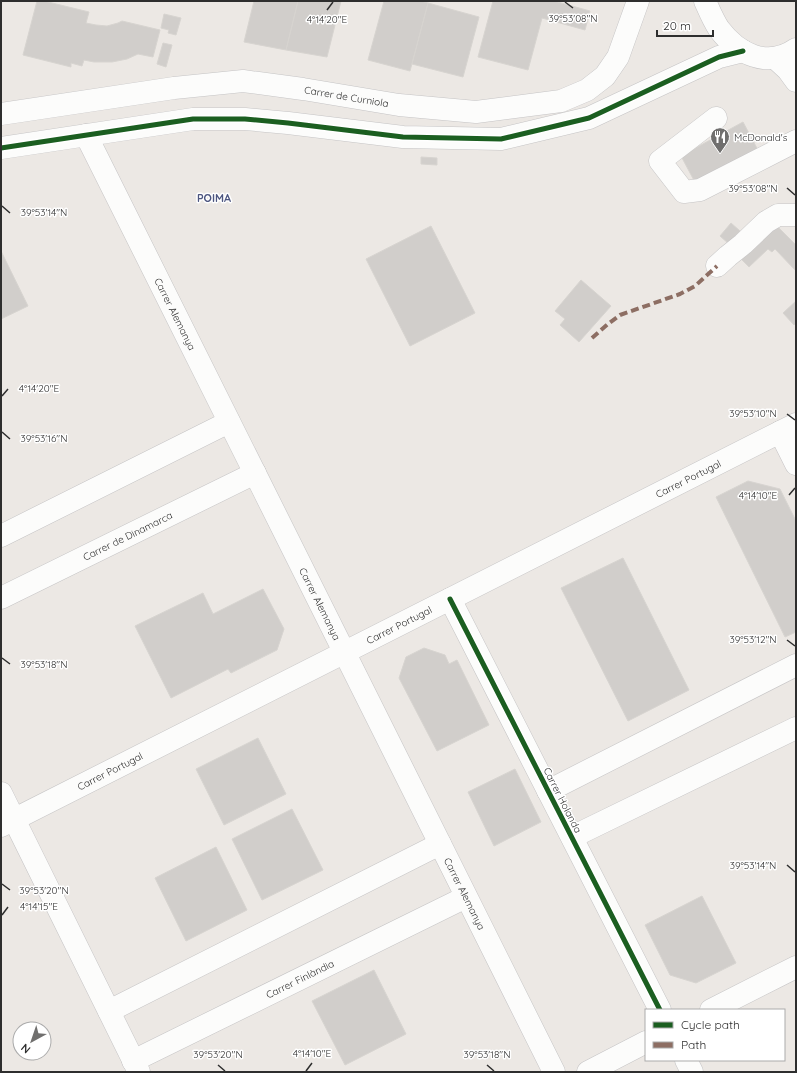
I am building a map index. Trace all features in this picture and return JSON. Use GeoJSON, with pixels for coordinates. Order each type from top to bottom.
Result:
{"type":"FeatureCollection","features":[{"type":"Feature","properties":{"kind":"street","name":"Carrer de Curniola"},"geometry":{"type":"LineString","coordinates":[[1,114],[174,88],[243,81],[303,89],[399,105],[476,112],[561,101],[587,90],[605,76],[618,58],[638,1]]}},
{"type":"Feature","properties":{"kind":"street"},"geometry":{"type":"LineString","coordinates":[[705,1],[718,27],[729,41],[743,52],[758,58],[776,58],[796,49]]}},
{"type":"Feature","properties":{"kind":"street"},"geometry":{"type":"LineString","coordinates":[[1,148],[193,119],[245,119],[288,122],[403,137],[501,139],[589,118],[719,57],[743,52]]}},
{"type":"Feature","properties":{"kind":"street"},"geometry":{"type":"LineString","coordinates":[[776,58],[796,81]]}},
{"type":"Feature","properties":{"kind":"street"},"geometry":{"type":"LineString","coordinates":[[716,118],[660,161],[684,192],[700,190],[796,141]]}},
{"type":"Feature","properties":{"kind":"street","name":"Carrer Alemanya"},"geometry":{"type":"LineString","coordinates":[[86,135],[554,1072]]}},
{"type":"Feature","properties":{"kind":"street"},"geometry":{"type":"LineString","coordinates":[[717,266],[766,222],[778,215],[796,216]]}},
{"type":"Feature","properties":{"kind":"street"},"geometry":{"type":"LineString","coordinates":[[1,536],[229,422]]}},
{"type":"Feature","properties":{"kind":"street"},"geometry":{"type":"LineString","coordinates":[[788,428],[796,464]]}},
{"type":"Feature","properties":{"kind":"street","name":"Carrer Portugal"},"geometry":{"type":"LineString","coordinates":[[8,822],[788,428]]}},
{"type":"Feature","properties":{"kind":"street","name":"Carrer de Dinamarca"},"geometry":{"type":"LineString","coordinates":[[1,598],[255,473]]}},
{"type":"Feature","properties":{"kind":"street","name":"Carrer Holanda"},"geometry":{"type":"LineString","coordinates":[[450,599],[659,1009]]}},
{"type":"Feature","properties":{"kind":"street","name":"Carrer Holanda"},"geometry":{"type":"LineString","coordinates":[[548,791],[796,665]]}},
{"type":"Feature","properties":{"kind":"street","name":"Carrer Holanda"},"geometry":{"type":"LineString","coordinates":[[572,837],[796,728]]}},
{"type":"Feature","properties":{"kind":"street","name":"Carrer Finlàndia"},"geometry":{"type":"LineString","coordinates":[[1,793],[8,822],[109,1011],[136,1066],[466,897]]}},
{"type":"Feature","properties":{"kind":"street"},"geometry":{"type":"LineString","coordinates":[[109,1011],[440,844]]}},
{"type":"Feature","properties":{"kind":"street"},"geometry":{"type":"LineString","coordinates":[[713,1009],[796,968]]}},
{"type":"Feature","properties":{"kind":"street"},"geometry":{"type":"LineString","coordinates":[[588,1072],[645,1043]]}},
{"type":"Feature","properties":{"kind":"street"},"geometry":{"type":"LineString","coordinates":[[686,1061],[692,1072]]}},
{"type":"Feature","properties":{"kind":"building"},"geometry":{"type":"Polygon","coordinates":[[[37,1],[44,1],[89,12],[86,23],[107,26],[122,21],[160,30],[153,57],[138,54],[127,59],[112,62],[94,62],[84,60],[82,66],[71,63],[71,67],[23,55],[37,1]]]}},
{"type":"Feature","properties":{"kind":"building"},"geometry":{"type":"Polygon","coordinates":[[[254,1],[298,1],[286,50],[244,42],[254,1]]]}},
{"type":"Feature","properties":{"kind":"building"},"geometry":{"type":"Polygon","coordinates":[[[298,1],[341,1],[327,57],[286,50],[298,1]]]}},
{"type":"Feature","properties":{"kind":"building"},"geometry":{"type":"Polygon","coordinates":[[[384,1],[420,1],[428,3],[410,71],[368,60],[384,1]]]}},
{"type":"Feature","properties":{"kind":"building"},"geometry":{"type":"Polygon","coordinates":[[[493,1],[554,1],[590,11],[585,30],[542,18],[528,70],[478,57],[493,1]]]}},
{"type":"Feature","properties":{"kind":"building"},"geometry":{"type":"Polygon","coordinates":[[[428,3],[479,17],[463,77],[412,64],[428,3]]]}},
{"type":"Feature","properties":{"kind":"building"},"geometry":{"type":"Polygon","coordinates":[[[164,14],[181,18],[176,35],[168,33],[169,30],[161,28],[164,14]]]}},
{"type":"Feature","properties":{"kind":"building"},"geometry":{"type":"Polygon","coordinates":[[[163,43],[172,45],[166,67],[157,64],[163,43]]]}},
{"type":"Feature","properties":{"kind":"building","name":"McDonald's"},"geometry":{"type":"Polygon","coordinates":[[[743,122],[759,152],[697,186],[681,156],[743,122]]]}},
{"type":"Feature","properties":{"kind":"building"},"geometry":{"type":"Polygon","coordinates":[[[421,157],[437,158],[437,165],[421,164],[421,157]]]}},
{"type":"Feature","properties":{"kind":"building"},"geometry":{"type":"Polygon","coordinates":[[[731,223],[740,231],[729,244],[720,236],[731,223]]]}},
{"type":"Feature","properties":{"kind":"building"},"geometry":{"type":"Polygon","coordinates":[[[775,224],[796,245],[796,271],[775,249],[772,252],[768,249],[749,267],[740,258],[775,224]]]}},
{"type":"Feature","properties":{"kind":"building"},"geometry":{"type":"Polygon","coordinates":[[[431,226],[475,313],[410,346],[366,259],[431,226]]]}},
{"type":"Feature","properties":{"kind":"building"},"geometry":{"type":"Polygon","coordinates":[[[1,251],[28,306],[1,319],[1,251]]]}},
{"type":"Feature","properties":{"kind":"building"},"geometry":{"type":"Polygon","coordinates":[[[581,280],[611,306],[579,342],[560,325],[565,319],[555,311],[581,280]]]}},
{"type":"Feature","properties":{"kind":"building"},"geometry":{"type":"Polygon","coordinates":[[[796,301],[796,323],[794,325],[783,313],[796,301]]]}},
{"type":"Feature","properties":{"kind":"building"},"geometry":{"type":"Polygon","coordinates":[[[748,481],[780,489],[796,521],[796,632],[785,637],[716,497],[748,481]]]}},
{"type":"Feature","properties":{"kind":"building"},"geometry":{"type":"Polygon","coordinates":[[[623,558],[689,690],[628,721],[561,588],[623,558]]]}},
{"type":"Feature","properties":{"kind":"building"},"geometry":{"type":"Polygon","coordinates":[[[263,589],[284,629],[277,650],[231,673],[228,669],[171,698],[135,626],[203,593],[213,614],[263,589]]]}},
{"type":"Feature","properties":{"kind":"building"},"geometry":{"type":"Polygon","coordinates":[[[424,648],[445,655],[449,664],[457,660],[489,725],[437,751],[399,678],[406,657],[424,648]]]}},
{"type":"Feature","properties":{"kind":"building"},"geometry":{"type":"Polygon","coordinates":[[[258,738],[286,794],[224,825],[196,769],[258,738]]]}},
{"type":"Feature","properties":{"kind":"building"},"geometry":{"type":"Polygon","coordinates":[[[515,769],[541,822],[494,846],[468,792],[515,769]]]}},
{"type":"Feature","properties":{"kind":"building"},"geometry":{"type":"Polygon","coordinates":[[[292,809],[323,870],[262,900],[232,839],[292,809]]]}},
{"type":"Feature","properties":{"kind":"building"},"geometry":{"type":"Polygon","coordinates":[[[216,847],[247,910],[186,941],[155,878],[216,847]]]}},
{"type":"Feature","properties":{"kind":"building"},"geometry":{"type":"Polygon","coordinates":[[[702,896],[736,963],[696,983],[670,975],[645,925],[702,896]]]}},
{"type":"Feature","properties":{"kind":"building"},"geometry":{"type":"Polygon","coordinates":[[[374,970],[406,1034],[345,1065],[312,1001],[374,970]]]}},
{"type":"Feature","properties":{"kind":"marked path"},"geometry":{"type":"LineString","coordinates":[[592,338],[620,315],[680,294],[695,286],[717,266]]}},
{"type":"Feature","properties":{"kind":"cycle path"},"geometry":{"type":"LineString","coordinates":[[1,148],[193,119],[245,119],[403,137],[501,139],[589,118],[719,57],[743,51]]}},
{"type":"Feature","properties":{"kind":"cycle path"},"geometry":{"type":"LineString","coordinates":[[450,599],[659,1009]]}},
{"type":"Feature","properties":{"kind":"place","name":"McDonald's"},"geometry":{"type":"Point","coordinates":[720,154]}},
{"type":"Feature","properties":{"kind":"district","name":"POIMA"},"geometry":{"type":"Point","coordinates":[214,198]}}]}
